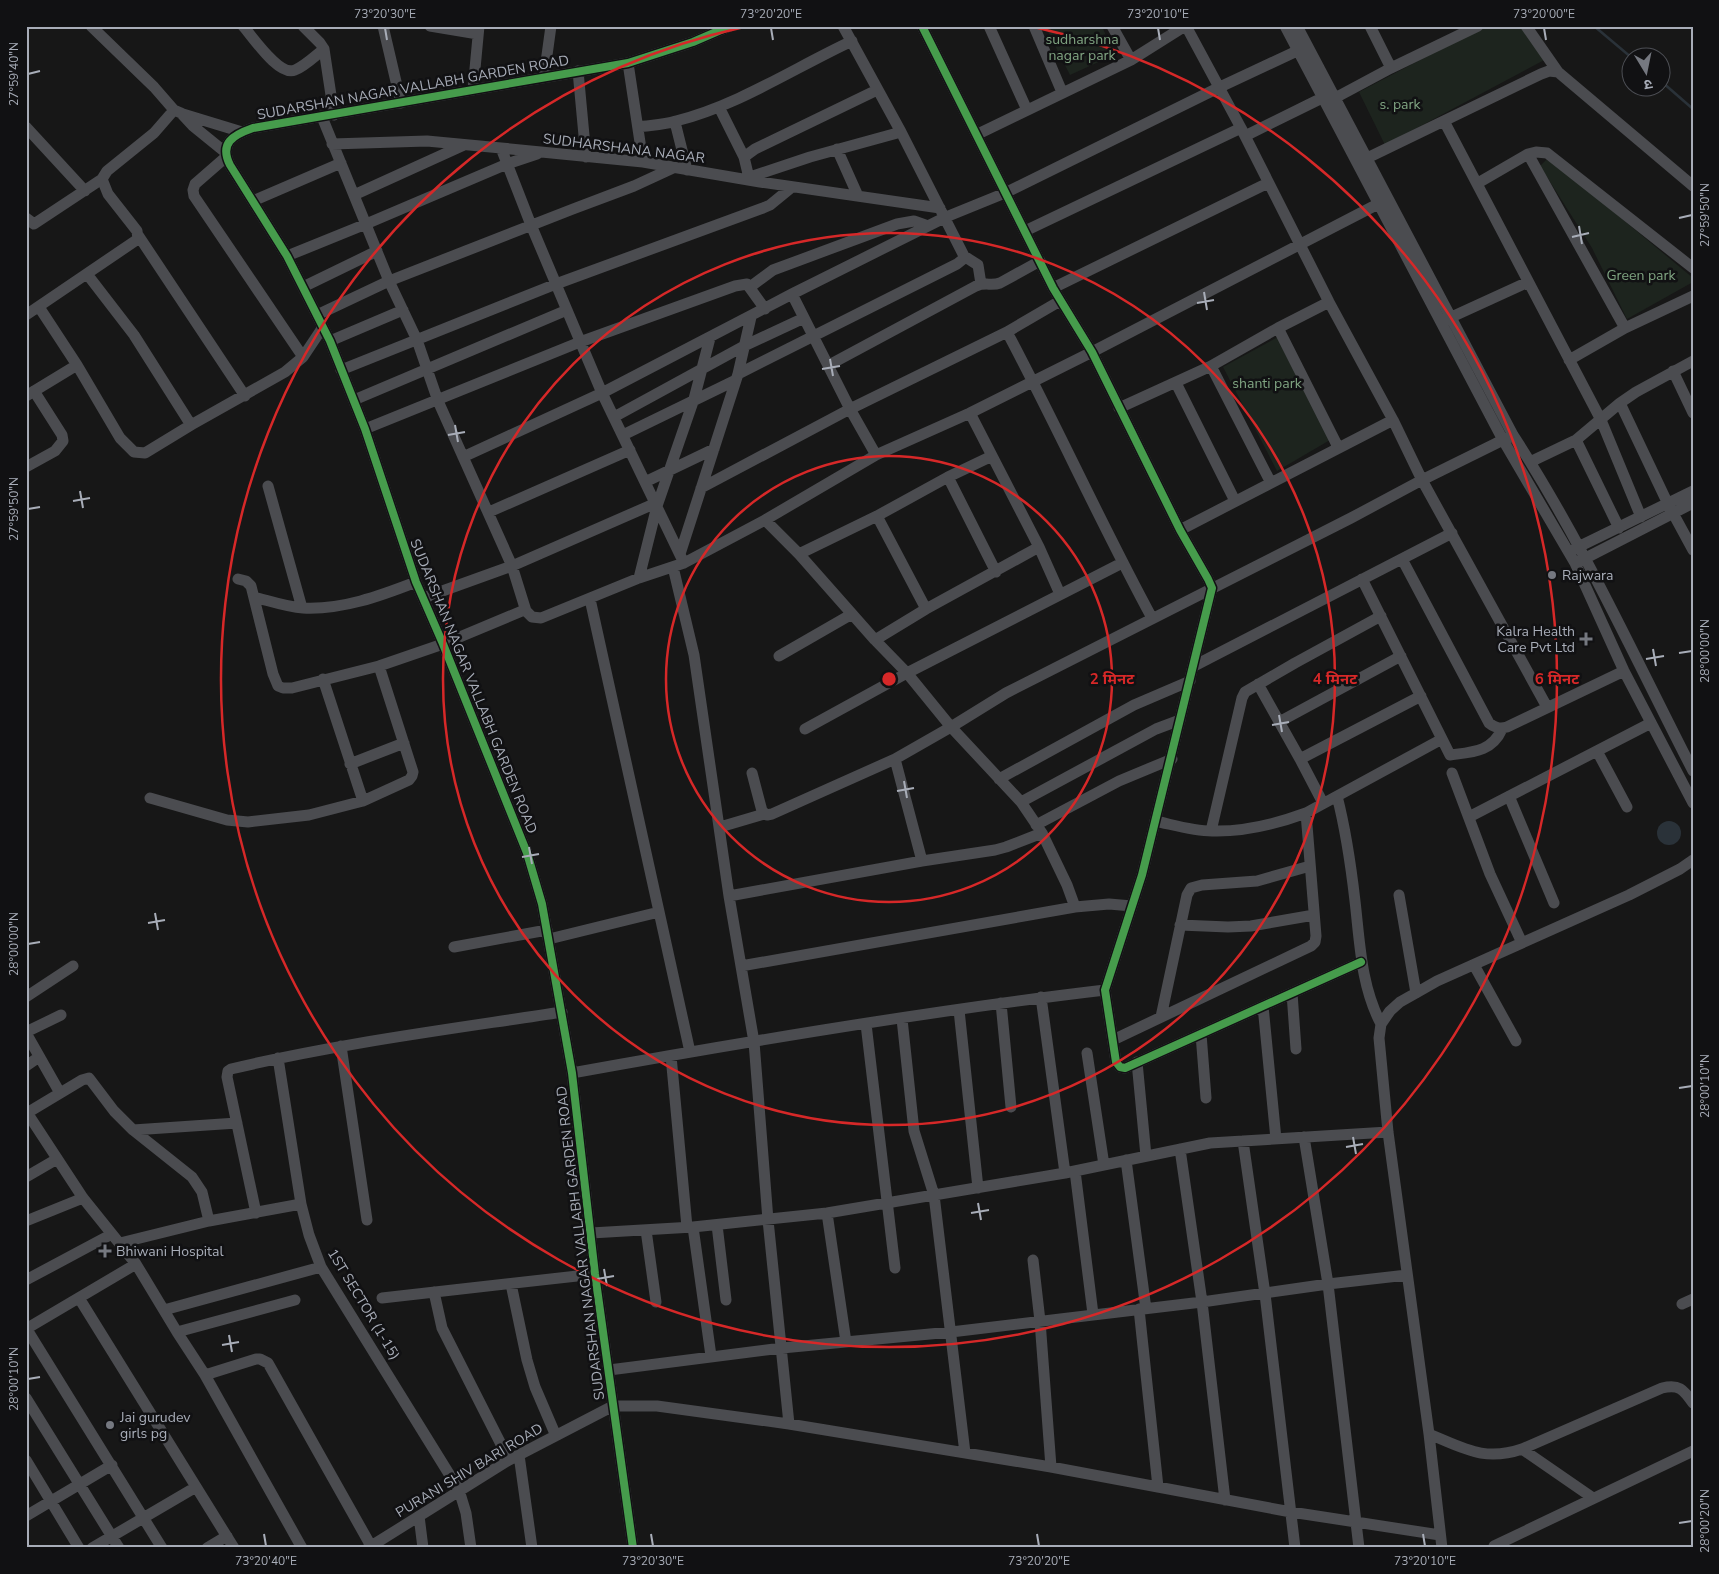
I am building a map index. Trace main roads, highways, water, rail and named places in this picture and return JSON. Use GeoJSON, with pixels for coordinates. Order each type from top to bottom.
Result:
{"type":"FeatureCollection","features":[{"type":"Feature","properties":{"kind":"waterway"},"geometry":{"type":"LineString","coordinates":[[1594,26],[1622,50]]}},
{"type":"Feature","properties":{"kind":"waterway"},"geometry":{"type":"LineString","coordinates":[[1672,91],[1693,109]]}},
{"type":"Feature","properties":{"kind":"place","name":"Rajwara"},"geometry":{"type":"Point","coordinates":[1552,575]}},
{"type":"Feature","properties":{"kind":"place","name":"Kalra Health Care Pvt Ltd"},"geometry":{"type":"Point","coordinates":[1586,639]}},
{"type":"Feature","properties":{"kind":"place","name":"Bhiwani Hospital"},"geometry":{"type":"Point","coordinates":[105,1251]}},
{"type":"Feature","properties":{"kind":"place","name":"Jai gurudev girls pg"},"geometry":{"type":"Point","coordinates":[110,1425]}},
{"type":"Feature","properties":{"kind":"park label","name":"sudharshna nagar park"},"geometry":{"type":"Point","coordinates":[1082,48]}},
{"type":"Feature","properties":{"kind":"park label","name":"s. park"},"geometry":{"type":"Point","coordinates":[1400,104]}},
{"type":"Feature","properties":{"kind":"park label","name":"Green park"},"geometry":{"type":"Point","coordinates":[1641,275]}},
{"type":"Feature","properties":{"kind":"park label","name":"shanti park"},"geometry":{"type":"Point","coordinates":[1267,383]}}]}
